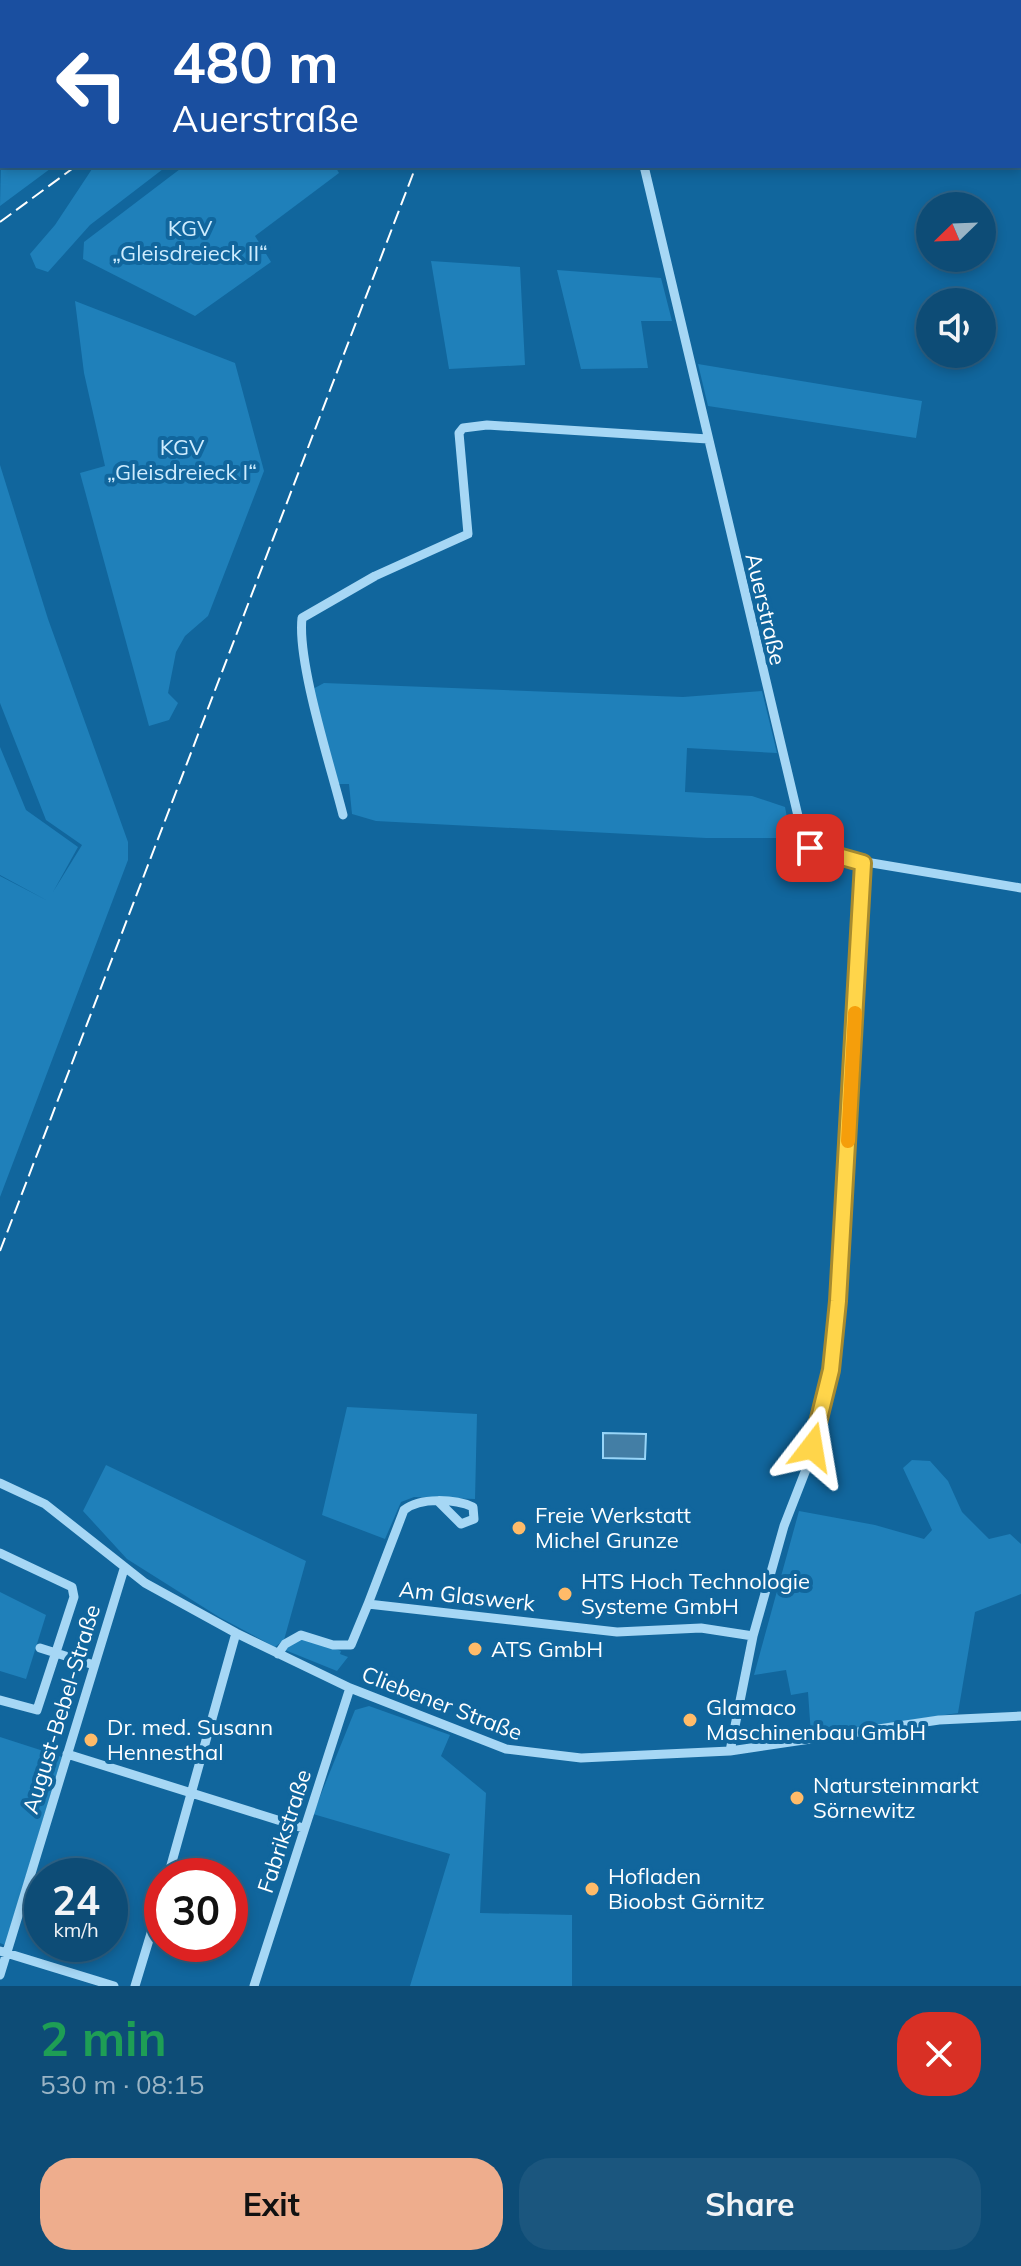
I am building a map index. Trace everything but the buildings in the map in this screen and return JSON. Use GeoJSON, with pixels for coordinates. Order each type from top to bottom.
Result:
{"type":"FeatureCollection","features":[{"type":"Feature","properties":{"kind":"street","name":"Auerstraße"},"geometry":{"type":"LineString","coordinates":[[644,168],[793,805],[810,848],[863,863],[1021,888]]}},
{"type":"Feature","properties":{"kind":"street"},"geometry":{"type":"LineString","coordinates":[[343,815],[310,679],[300,630],[302,618],[375,576],[468,534],[459,433],[463,428],[487,425],[708,439]]}},
{"type":"Feature","properties":{"kind":"street"},"geometry":{"type":"LineString","coordinates":[[730,1751],[753,1636],[784,1526],[807,1467],[831,1370],[863,863]]}},
{"type":"Feature","properties":{"kind":"street","name":"Cliebener Straße"},"geometry":{"type":"LineString","coordinates":[[0,1483],[45,1504],[124,1569],[236,1633],[350,1688],[494,1746],[534,1755],[589,1758],[730,1751],[939,1720],[1021,1716]]}},
{"type":"Feature","properties":{"kind":"street","name":"Am Glaswerk"},"geometry":{"type":"LineString","coordinates":[[278,1654],[291,1639],[301,1635],[333,1645],[351,1645],[404,1510],[418,1502],[439,1502]]}},
{"type":"Feature","properties":{"kind":"street"},"geometry":{"type":"LineString","coordinates":[[0,1553],[72,1587],[74,1597],[37,1710],[0,1700]]}},
{"type":"Feature","properties":{"kind":"street","name":"August-Bebel-Straße"},"geometry":{"type":"LineString","coordinates":[[0,1975],[3,1952],[124,1569]]}},
{"type":"Feature","properties":{"kind":"street","name":"Am Glaswerk"},"geometry":{"type":"LineString","coordinates":[[368,1604],[617,1632],[701,1628],[753,1636]]}},
{"type":"Feature","properties":{"kind":"street"},"geometry":{"type":"LineString","coordinates":[[173,1858],[236,1633]]}},
{"type":"Feature","properties":{"kind":"street"},"geometry":{"type":"LineString","coordinates":[[40,1648],[94,1665]]}},
{"type":"Feature","properties":{"kind":"street","name":"Fabrikstraße"},"geometry":{"type":"LineString","coordinates":[[254,1986],[350,1688]]}},
{"type":"Feature","properties":{"kind":"street"},"geometry":{"type":"LineString","coordinates":[[67,1754],[303,1828]]}},
{"type":"Feature","properties":{"kind":"street"},"geometry":{"type":"LineString","coordinates":[[3,1952],[114,1986]]}},
{"type":"Feature","properties":{"kind":"street"},"geometry":{"type":"LineString","coordinates":[[135,1986],[144,1956]]}},
{"type":"Feature","properties":{"kind":"green space"},"geometry":{"type":"Polygon","coordinates":[[[1,168],[51,168],[0,206],[1,168]]]}},
{"type":"Feature","properties":{"kind":"green space"},"geometry":{"type":"Polygon","coordinates":[[[93,168],[164,168],[90,225],[48,272],[36,268],[30,254],[55,225],[93,168]]]}},
{"type":"Feature","properties":{"kind":"green space","name":"KGV „Gleisdreieck II“"},"geometry":{"type":"Polygon","coordinates":[[[181,168],[336,168],[339,173],[255,236],[271,262],[195,316],[83,259],[84,242],[181,168]]]}},
{"type":"Feature","properties":{"kind":"green space"},"geometry":{"type":"Polygon","coordinates":[[[431,261],[520,267],[525,365],[449,369],[431,261]]]}},
{"type":"Feature","properties":{"kind":"green space"},"geometry":{"type":"Polygon","coordinates":[[[557,270],[661,278],[672,321],[641,321],[648,368],[581,369],[557,270]]]}},
{"type":"Feature","properties":{"kind":"green space","name":"KGV „Gleisdreieck I“"},"geometry":{"type":"Polygon","coordinates":[[[75,301],[235,363],[264,471],[208,616],[185,636],[176,652],[168,693],[178,703],[169,720],[149,726],[80,473],[105,466],[84,373],[75,301]]]}},
{"type":"Feature","properties":{"kind":"green space"},"geometry":{"type":"Polygon","coordinates":[[[698,364],[922,401],[916,438],[708,406],[698,364]]]}},
{"type":"Feature","properties":{"kind":"green space"},"geometry":{"type":"Polygon","coordinates":[[[0,465],[48,619],[128,842],[128,860],[0,1197],[0,876],[48,901],[0,875],[0,747],[26,810],[78,847],[53,892],[82,845],[46,820],[0,703],[0,465]]]}},
{"type":"Feature","properties":{"kind":"green space"},"geometry":{"type":"Polygon","coordinates":[[[324,683],[683,697],[762,691],[777,753],[687,748],[685,792],[752,796],[785,807],[791,838],[706,838],[376,821],[352,814],[349,784],[336,784],[311,690],[324,683]]]}},
{"type":"Feature","properties":{"kind":"green space"},"geometry":{"type":"Polygon","coordinates":[[[347,1407],[477,1414],[475,1499],[414,1497],[401,1502],[385,1539],[322,1515],[347,1407]]]}},
{"type":"Feature","properties":{"kind":"green space"},"geometry":{"type":"Polygon","coordinates":[[[912,1460],[930,1461],[948,1481],[962,1512],[989,1539],[1010,1534],[1021,1544],[1021,1594],[975,1612],[958,1713],[811,1735],[808,1692],[791,1695],[786,1670],[754,1675],[799,1511],[875,1525],[924,1539],[932,1530],[903,1468],[912,1460]]]}},
{"type":"Feature","properties":{"kind":"green space"},"geometry":{"type":"Polygon","coordinates":[[[106,1465],[306,1561],[284,1640],[275,1647],[219,1617],[127,1559],[83,1511],[106,1465]]]}},
{"type":"Feature","properties":{"kind":"green space"},"geometry":{"type":"Polygon","coordinates":[[[0,1592],[46,1615],[26,1679],[0,1671],[0,1592]]]}},
{"type":"Feature","properties":{"kind":"green space"},"geometry":{"type":"Polygon","coordinates":[[[305,1638],[341,1651],[340,1654],[348,1657],[337,1671],[285,1650],[292,1642],[305,1638]]]}},
{"type":"Feature","properties":{"kind":"green space"},"geometry":{"type":"Polygon","coordinates":[[[369,1706],[450,1735],[441,1756],[486,1793],[480,1913],[572,1915],[572,1986],[410,1986],[450,1854],[313,1814],[355,1710],[369,1706]]]}},
{"type":"Feature","properties":{"kind":"green space"},"geometry":{"type":"Polygon","coordinates":[[[0,1737],[62,1757],[31,1858],[24,1858],[24,1882],[5,1945],[0,1943],[0,1737]]]}},
{"type":"Feature","properties":{"kind":"shaded area"},"geometry":{"type":"Polygon","coordinates":[[[603,1433],[646,1434],[645,1459],[603,1458],[603,1433]]]}},
{"type":"Feature","properties":{"kind":"railway"},"geometry":{"type":"LineString","coordinates":[[0,222],[73,168]]}},
{"type":"Feature","properties":{"kind":"railway"},"geometry":{"type":"LineString","coordinates":[[0,1251],[415,168]]}},
{"type":"Feature","properties":{"kind":"slow traffic"},"geometry":{"type":"LineString","coordinates":[[848,1141],[855,1013]]}},
{"type":"Feature","properties":{"kind":"place","name":"Freie Werkstatt Michel Grunze"},"geometry":{"type":"Point","coordinates":[519,1528]}},
{"type":"Feature","properties":{"kind":"place","name":"HTS Hoch Technologie Systeme GmbH"},"geometry":{"type":"Point","coordinates":[565,1594]}},
{"type":"Feature","properties":{"kind":"place","name":"ATS GmbH"},"geometry":{"type":"Point","coordinates":[475,1649]}},
{"type":"Feature","properties":{"kind":"place","name":"Glamaco Maschinenbau GmbH"},"geometry":{"type":"Point","coordinates":[690,1720]}},
{"type":"Feature","properties":{"kind":"place","name":"Dr. med. Susann Hennesthal"},"geometry":{"type":"Point","coordinates":[91,1740]}},
{"type":"Feature","properties":{"kind":"place","name":"Natursteinmarkt Sörnewitz"},"geometry":{"type":"Point","coordinates":[797,1798]}},
{"type":"Feature","properties":{"kind":"place","name":"Hofladen Bioobst Görnitz"},"geometry":{"type":"Point","coordinates":[592,1889]}},
{"type":"Feature","properties":{"kind":"route"},"geometry":{"type":"LineString","coordinates":[[810,848],[824,855],[863,863],[838,1301],[831,1370],[812,1447]]}}]}
